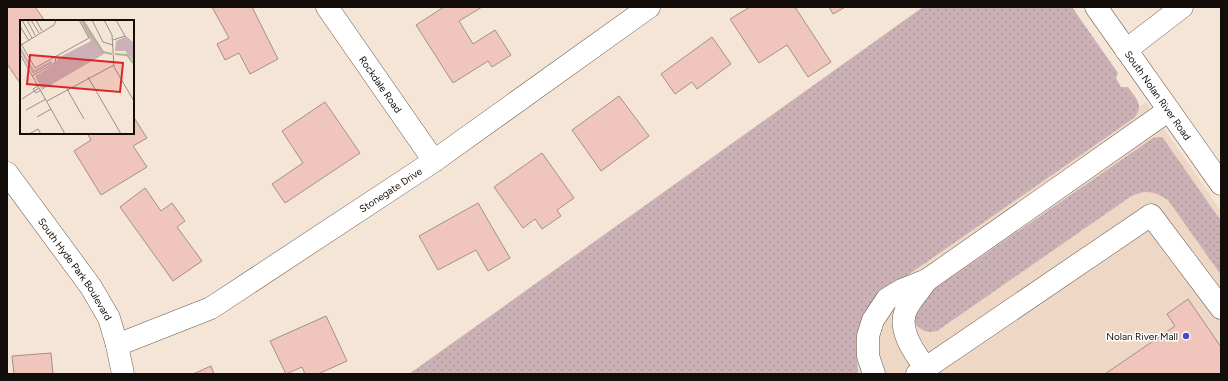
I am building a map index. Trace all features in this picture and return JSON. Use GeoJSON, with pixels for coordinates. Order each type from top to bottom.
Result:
{"type":"FeatureCollection","features":[{"type":"Feature","properties":{"kind":"street","name":"Rockdale Road"},"geometry":{"type":"LineString","coordinates":[[327,7],[434,161]]}},
{"type":"Feature","properties":{"kind":"street","name":"Stonegate Drive"},"geometry":{"type":"LineString","coordinates":[[117,344],[211,308],[434,161],[649,7]]}},
{"type":"Feature","properties":{"kind":"street","name":"South Nolan River Road"},"geometry":{"type":"LineString","coordinates":[[1096,7],[1221,184]]}},
{"type":"Feature","properties":{"kind":"street"},"geometry":{"type":"LineString","coordinates":[[1126,50],[1182,7]]}},
{"type":"Feature","properties":{"kind":"street"},"geometry":{"type":"LineString","coordinates":[[874,374],[868,356],[868,336],[873,320],[887,298],[927,280],[1169,110]]}},
{"type":"Feature","properties":{"kind":"street","name":"South Hyde Park Boulevard"},"geometry":{"type":"LineString","coordinates":[[7,173],[91,287],[109,318],[117,344],[123,374]]}},
{"type":"Feature","properties":{"kind":"street"},"geometry":{"type":"LineString","coordinates":[[927,280],[906,309],[904,321],[906,338],[921,371],[1151,215],[1221,308]]}},
{"type":"Feature","properties":{"kind":"shaded area"},"geometry":{"type":"Polygon","coordinates":[[[923,7],[1072,7],[1118,73],[1116,78],[1121,87],[1128,87],[1138,102],[1139,109],[1134,118],[882,293],[858,332],[856,342],[858,373],[409,374],[923,7]]]}},
{"type":"Feature","properties":{"kind":"shaded area"},"geometry":{"type":"Polygon","coordinates":[[[1146,102],[1221,211],[1221,374],[760,374],[1146,102]]]}},
{"type":"Feature","properties":{"kind":"shaded area"},"geometry":{"type":"Polygon","coordinates":[[[1153,138],[1163,138],[1221,221],[1221,275],[1168,200],[1154,193],[1145,192],[1130,197],[937,331],[927,332],[916,324],[914,321],[920,299],[1153,138]]]}},
{"type":"Feature","properties":{"kind":"building"},"geometry":{"type":"Polygon","coordinates":[[[7,7],[35,7],[44,20],[20,20],[20,83],[7,64],[7,7]]]}},
{"type":"Feature","properties":{"kind":"building"},"geometry":{"type":"Polygon","coordinates":[[[212,7],[252,7],[278,59],[250,74],[239,53],[225,60],[217,44],[229,38],[212,7]]]}},
{"type":"Feature","properties":{"kind":"building"},"geometry":{"type":"Polygon","coordinates":[[[444,7],[482,7],[459,21],[473,44],[495,30],[511,55],[492,67],[488,61],[453,83],[416,25],[444,7]]]}},
{"type":"Feature","properties":{"kind":"building"},"geometry":{"type":"Polygon","coordinates":[[[750,7],[795,7],[831,62],[808,77],[787,45],[759,63],[730,19],[750,7]]]}},
{"type":"Feature","properties":{"kind":"building"},"geometry":{"type":"Polygon","coordinates":[[[829,7],[845,7],[833,14],[829,7]]]}},
{"type":"Feature","properties":{"kind":"building"},"geometry":{"type":"Polygon","coordinates":[[[712,37],[731,64],[697,89],[692,82],[675,94],[661,74],[712,37]]]}},
{"type":"Feature","properties":{"kind":"building"},"geometry":{"type":"Polygon","coordinates":[[[619,96],[649,136],[601,171],[572,130],[619,96]]]}},
{"type":"Feature","properties":{"kind":"building"},"geometry":{"type":"Polygon","coordinates":[[[325,102],[360,153],[285,203],[272,184],[303,163],[282,131],[325,102]]]}},
{"type":"Feature","properties":{"kind":"building"},"geometry":{"type":"Polygon","coordinates":[[[134,118],[147,138],[133,146],[147,167],[101,195],[74,151],[91,140],[88,134],[134,134],[134,118]]]}},
{"type":"Feature","properties":{"kind":"building"},"geometry":{"type":"Polygon","coordinates":[[[542,153],[574,198],[557,210],[561,216],[542,229],[535,219],[523,228],[494,187],[542,153]]]}},
{"type":"Feature","properties":{"kind":"building"},"geometry":{"type":"Polygon","coordinates":[[[145,188],[161,211],[172,203],[185,221],[177,227],[202,261],[173,281],[120,207],[145,188]]]}},
{"type":"Feature","properties":{"kind":"building"},"geometry":{"type":"Polygon","coordinates":[[[478,203],[510,258],[488,271],[476,250],[438,270],[419,236],[478,203]]]}},
{"type":"Feature","properties":{"kind":"building","name":"Nolan River Mall"},"geometry":{"type":"Polygon","coordinates":[[[1188,299],[1221,347],[1221,374],[1105,374],[1175,326],[1167,314],[1188,299]]]}},
{"type":"Feature","properties":{"kind":"building"},"geometry":{"type":"Polygon","coordinates":[[[326,316],[347,361],[318,374],[305,374],[302,367],[286,374],[270,341],[326,316]]]}},
{"type":"Feature","properties":{"kind":"building"},"geometry":{"type":"Polygon","coordinates":[[[51,353],[53,374],[14,374],[12,356],[51,353]]]}},
{"type":"Feature","properties":{"kind":"building"},"geometry":{"type":"Polygon","coordinates":[[[211,366],[214,374],[193,374],[211,366]]]}},
{"type":"Feature","properties":{"kind":"place","name":"Nolan River Mall"},"geometry":{"type":"Point","coordinates":[1186,336]}}]}
